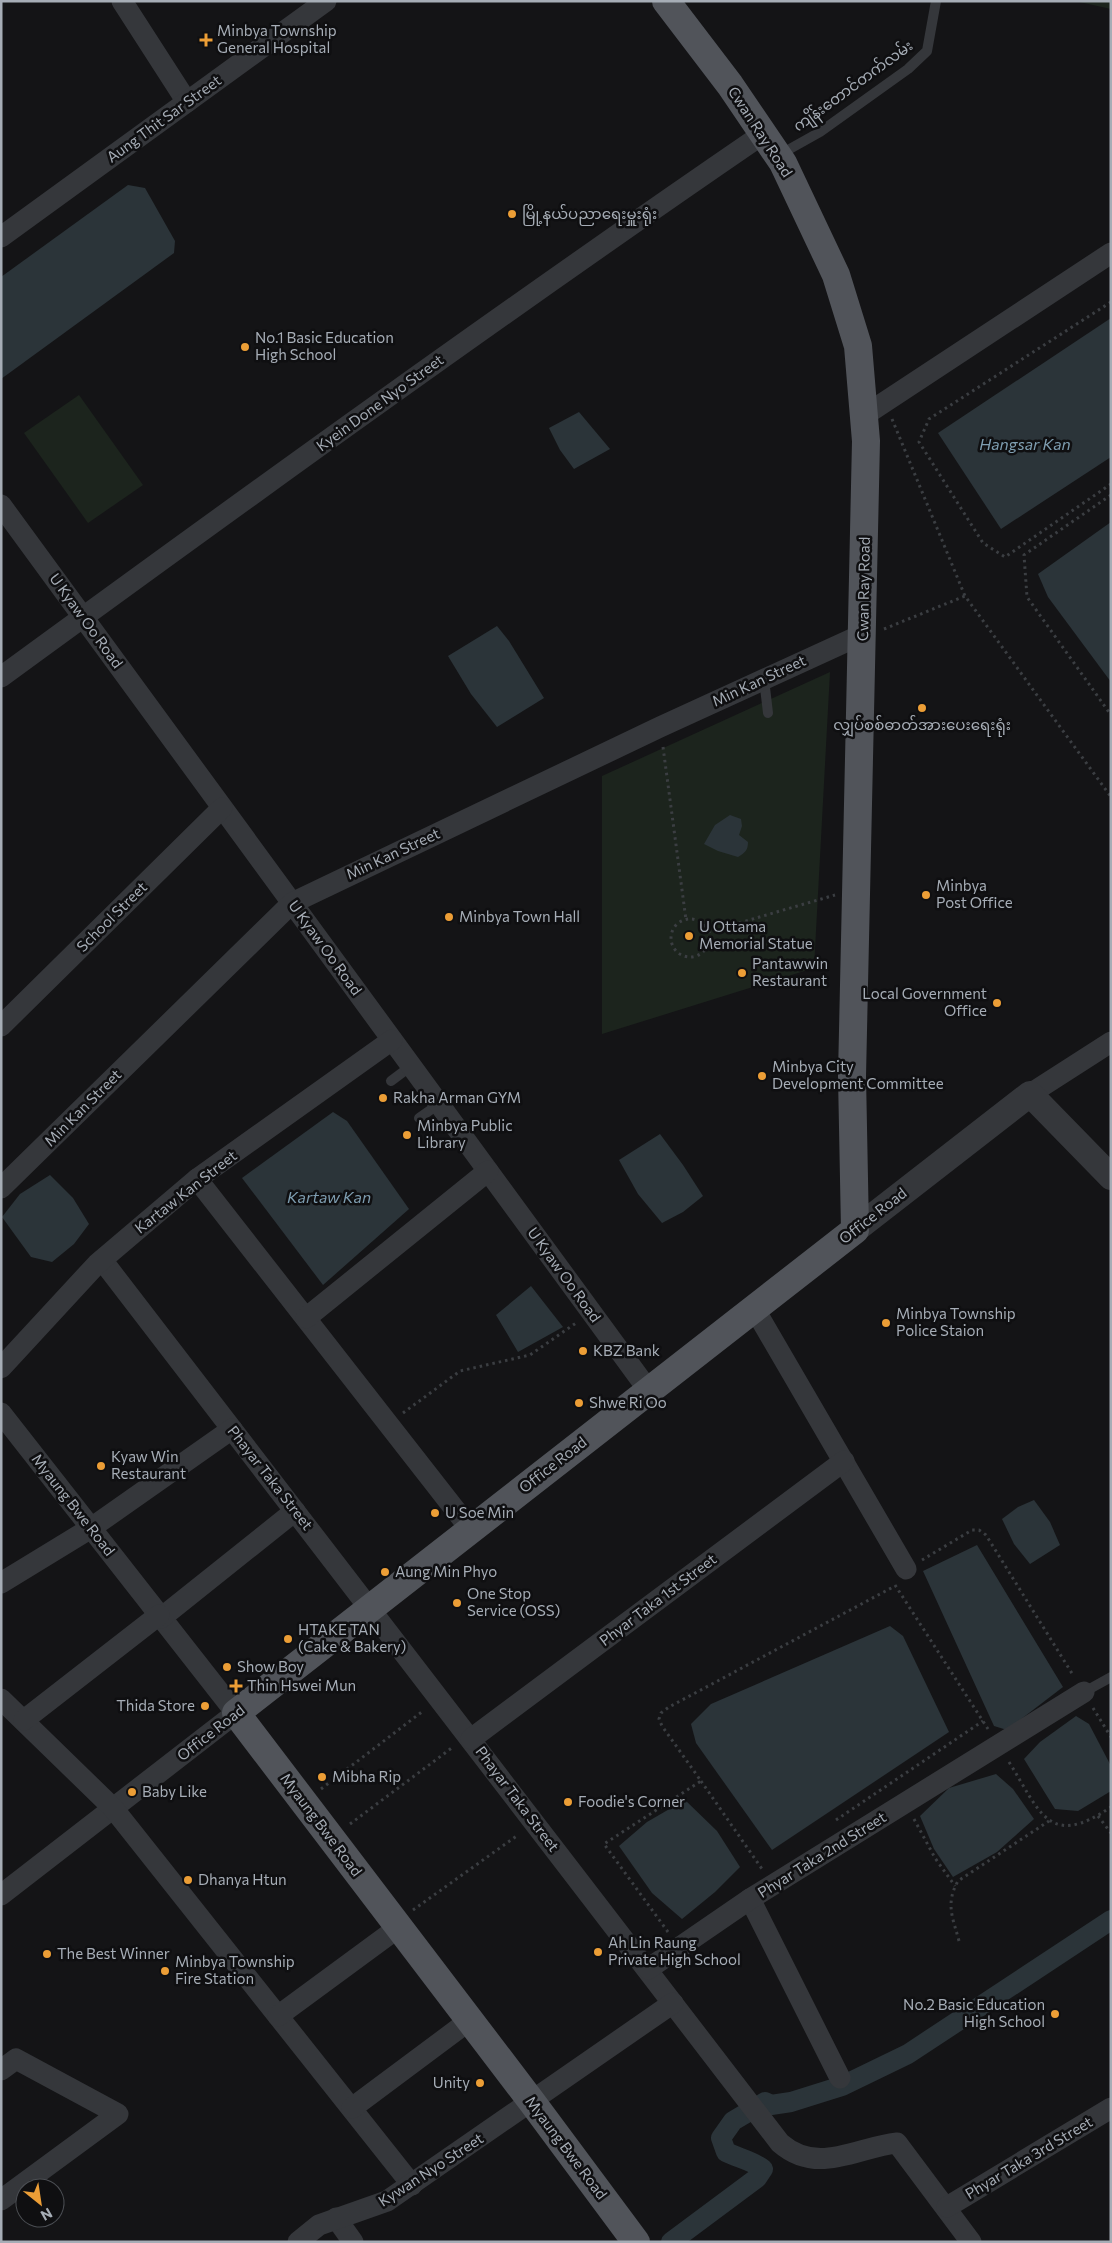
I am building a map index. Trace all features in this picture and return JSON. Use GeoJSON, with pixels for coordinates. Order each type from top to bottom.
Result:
{"type":"FeatureCollection","features":[{"type":"Feature","properties":{"kind":"main road","name":"Cwan Ray Road"},"geometry":{"type":"LineString","coordinates":[[666,1],[730,85],[771,145],[836,275],[875,409],[863,636],[856,889],[852,1076],[855,1230]]}},
{"type":"Feature","properties":{"kind":"main road","name":"Office Road"},"geometry":{"type":"LineString","coordinates":[[236,1713],[855,1230]]}},
{"type":"Feature","properties":{"kind":"main road","name":"Myaung Bwe Road"},"geometry":{"type":"LineString","coordinates":[[236,1713],[532,2102],[635,2241]]}},
{"type":"Feature","properties":{"kind":"street"},"geometry":{"type":"LineString","coordinates":[[122,1],[187,102]]}},
{"type":"Feature","properties":{"kind":"street","name":"Aung Thit Sar Street"},"geometry":{"type":"LineString","coordinates":[[1,237],[326,1]]}},
{"type":"Feature","properties":{"kind":"street","name":"Kyein Done Nyo Street"},"geometry":{"type":"LineString","coordinates":[[1,677],[590,253],[771,145]]}},
{"type":"Feature","properties":{"kind":"street"},"geometry":{"type":"LineString","coordinates":[[875,409],[1111,253]]}},
{"type":"Feature","properties":{"kind":"street","name":"U Kyaw Oo Road"},"geometry":{"type":"LineString","coordinates":[[1,505],[648,1391]]}},
{"type":"Feature","properties":{"kind":"street","name":"Min Kan Street"},"geometry":{"type":"LineString","coordinates":[[1,1188],[292,902],[660,727],[863,636]]}},
{"type":"Feature","properties":{"kind":"street","name":"School Street"},"geometry":{"type":"LineString","coordinates":[[1,1026],[222,808]]}},
{"type":"Feature","properties":{"kind":"street","name":"Kartaw Kan Street"},"geometry":{"type":"LineString","coordinates":[[1,1368],[102,1260],[197,1179],[392,1040]]}},
{"type":"Feature","properties":{"kind":"street","name":"Office Road"},"geometry":{"type":"LineString","coordinates":[[855,1230],[1030,1094],[1111,1042]]}},
{"type":"Feature","properties":{"kind":"street"},"geometry":{"type":"LineString","coordinates":[[1030,1094],[1111,1177]]}},
{"type":"Feature","properties":{"kind":"street"},"geometry":{"type":"LineString","coordinates":[[306,1318],[488,1171]]}},
{"type":"Feature","properties":{"kind":"street"},"geometry":{"type":"LineString","coordinates":[[197,1179],[471,1530]]}},
{"type":"Feature","properties":{"kind":"street","name":"Phayar Taka Street"},"geometry":{"type":"LineString","coordinates":[[102,1260],[470,1737],[768,2128],[787,2148],[817,2158],[839,2158],[897,2143],[947,2207],[971,2242]]}},
{"type":"Feature","properties":{"kind":"street"},"geometry":{"type":"LineString","coordinates":[[754,1308],[906,1568]]}},
{"type":"Feature","properties":{"kind":"street","name":"Myaung Bwe Road"},"geometry":{"type":"LineString","coordinates":[[1,1413],[236,1713]]}},
{"type":"Feature","properties":{"kind":"street"},"geometry":{"type":"LineString","coordinates":[[1,1583],[91,1528],[232,1429]]}},
{"type":"Feature","properties":{"kind":"street","name":"Phyar Taka 1st Street"},"geometry":{"type":"LineString","coordinates":[[470,1737],[844,1461]]}},
{"type":"Feature","properties":{"kind":"street"},"geometry":{"type":"LineString","coordinates":[[24,1720],[295,1511]]}},
{"type":"Feature","properties":{"kind":"street","name":"Phyar Taka 2nd Street"},"geometry":{"type":"LineString","coordinates":[[648,1969],[750,1900],[1084,1692]]}},
{"type":"Feature","properties":{"kind":"street"},"geometry":{"type":"LineString","coordinates":[[1,1699],[114,1808],[412,2185]]}},
{"type":"Feature","properties":{"kind":"street","name":"Office Road"},"geometry":{"type":"LineString","coordinates":[[1,1895],[236,1713]]}},
{"type":"Feature","properties":{"kind":"street"},"geometry":{"type":"LineString","coordinates":[[750,1900],[840,2078]]}},
{"type":"Feature","properties":{"kind":"street"},"geometry":{"type":"LineString","coordinates":[[278,2016],[397,1925]]}},
{"type":"Feature","properties":{"kind":"street","name":"Kywan Nyo Street"},"geometry":{"type":"LineString","coordinates":[[298,2242],[319,2225],[386,2201],[412,2185],[673,2003]]}},
{"type":"Feature","properties":{"kind":"street"},"geometry":{"type":"LineString","coordinates":[[352,2108],[470,2020]]}},
{"type":"Feature","properties":{"kind":"street"},"geometry":{"type":"LineString","coordinates":[[1,2070],[16,2060],[118,2114],[1,2200]]}},
{"type":"Feature","properties":{"kind":"street","name":"Phyar Taka 3rd Street"},"geometry":{"type":"LineString","coordinates":[[947,2207],[1111,2108]]}},
{"type":"Feature","properties":{"kind":"street"},"geometry":{"type":"LineString","coordinates":[[336,2218],[353,2242]]}},
{"type":"Feature","properties":{"kind":"lane","name":"ကျိန်းတောင်တက်လမ်း"},"geometry":{"type":"LineString","coordinates":[[771,145],[820,132],[908,69],[927,51],[936,1]]}},
{"type":"Feature","properties":{"kind":"lane"},"geometry":{"type":"LineString","coordinates":[[764,679],[768,713]]}},
{"type":"Feature","properties":{"kind":"lane"},"geometry":{"type":"LineString","coordinates":[[391,1081],[411,1066]]}},
{"type":"Feature","properties":{"kind":"lane"},"geometry":{"type":"LineString","coordinates":[[419,1118],[439,1104]]}},
{"type":"Feature","properties":{"kind":"lane"},"geometry":{"type":"LineString","coordinates":[[1084,1692],[1111,1676]]}},
{"type":"Feature","properties":{"kind":"path"},"geometry":{"type":"LineString","coordinates":[[1111,302],[929,420],[919,442],[983,543],[1004,556],[1111,484]]}},
{"type":"Feature","properties":{"kind":"path"},"geometry":{"type":"LineString","coordinates":[[875,409],[964,596],[1111,797]]}},
{"type":"Feature","properties":{"kind":"path"},"geometry":{"type":"LineString","coordinates":[[1111,495],[1024,555],[1027,597],[1111,715]]}},
{"type":"Feature","properties":{"kind":"path"},"geometry":{"type":"LineString","coordinates":[[863,636],[964,596]]}},
{"type":"Feature","properties":{"kind":"path"},"geometry":{"type":"LineString","coordinates":[[660,727],[686,920]]}},
{"type":"Feature","properties":{"kind":"path"},"geometry":{"type":"LineString","coordinates":[[708,932],[856,889]]}},
{"type":"Feature","properties":{"kind":"path"},"geometry":{"type":"LineString","coordinates":[[686,920],[700,922],[708,932],[708,944],[700,954],[688,957],[682,956],[673,948],[671,935],[677,924],[686,920]]}},
{"type":"Feature","properties":{"kind":"path"},"geometry":{"type":"LineString","coordinates":[[388,1423],[460,1371],[530,1355],[591,1312]]}},
{"type":"Feature","properties":{"kind":"path"},"geometry":{"type":"LineString","coordinates":[[770,1865],[763,1870],[662,1726],[659,1719],[661,1713],[895,1586],[900,1573],[906,1568],[972,1530],[979,1530],[986,1535],[1111,1737]]}},
{"type":"Feature","properties":{"kind":"path"},"geometry":{"type":"LineString","coordinates":[[895,1586],[1049,1821],[1058,1826],[1078,1825],[1098,1816],[1111,1807]]}},
{"type":"Feature","properties":{"kind":"path"},"geometry":{"type":"LineString","coordinates":[[304,1802],[439,1698]]}},
{"type":"Feature","properties":{"kind":"path"},"geometry":{"type":"LineString","coordinates":[[829,1825],[983,1721]]}},
{"type":"Feature","properties":{"kind":"path"},"geometry":{"type":"LineString","coordinates":[[331,1838],[470,1737]]}},
{"type":"Feature","properties":{"kind":"path"},"geometry":{"type":"LineString","coordinates":[[669,1933],[604,1844],[701,1781]]}},
{"type":"Feature","properties":{"kind":"path"},"geometry":{"type":"LineString","coordinates":[[912,1816],[934,1858],[955,1886]]}},
{"type":"Feature","properties":{"kind":"path"},"geometry":{"type":"LineString","coordinates":[[1098,1816],[1111,1833]]}},
{"type":"Feature","properties":{"kind":"path"},"geometry":{"type":"LineString","coordinates":[[960,1941],[950,1906],[958,1881],[1049,1821]]}},
{"type":"Feature","properties":{"kind":"path"},"geometry":{"type":"LineString","coordinates":[[397,1925],[535,1823]]}},
{"type":"Feature","properties":{"kind":"shaded area"},"geometry":{"type":"Polygon","coordinates":[[[1075,1],[1111,1],[1111,9],[1075,1]]]}},
{"type":"Feature","properties":{"kind":"shaded area"},"geometry":{"type":"Polygon","coordinates":[[[79,395],[143,485],[88,523],[24,433],[79,395]]]}},
{"type":"Feature","properties":{"kind":"shaded area"},"geometry":{"type":"Polygon","coordinates":[[[830,672],[814,968],[602,1034],[602,776],[830,672]]]}},
{"type":"Feature","properties":{"kind":"water"},"geometry":{"type":"Polygon","coordinates":[[[128,185],[145,188],[175,241],[174,253],[1,379],[1,277],[128,185]]]}},
{"type":"Feature","properties":{"kind":"water","name":"Hangsar Kan"},"geometry":{"type":"Polygon","coordinates":[[[1111,318],[1111,457],[1001,529],[938,433],[1111,318]]]}},
{"type":"Feature","properties":{"kind":"water"},"geometry":{"type":"Polygon","coordinates":[[[579,412],[610,449],[574,469],[560,450],[549,428],[579,412]]]}},
{"type":"Feature","properties":{"kind":"water"},"geometry":{"type":"Polygon","coordinates":[[[1111,522],[1111,682],[1048,597],[1038,574],[1111,522]]]}},
{"type":"Feature","properties":{"kind":"water"},"geometry":{"type":"Polygon","coordinates":[[[497,626],[509,641],[544,698],[497,727],[471,694],[448,656],[497,626]]]}},
{"type":"Feature","properties":{"kind":"water"},"geometry":{"type":"Polygon","coordinates":[[[730,815],[741,819],[742,826],[739,835],[748,842],[746,851],[738,857],[718,851],[704,844],[715,825],[730,815]]]}},
{"type":"Feature","properties":{"kind":"water","name":"Kartaw Kan"},"geometry":{"type":"Polygon","coordinates":[[[333,1112],[347,1121],[409,1209],[323,1285],[242,1178],[333,1112]]]}},
{"type":"Feature","properties":{"kind":"water"},"geometry":{"type":"Polygon","coordinates":[[[660,1134],[703,1196],[683,1212],[662,1223],[638,1194],[619,1160],[660,1134]]]}},
{"type":"Feature","properties":{"kind":"water"},"geometry":{"type":"Polygon","coordinates":[[[50,1175],[73,1198],[89,1224],[74,1244],[52,1262],[31,1257],[2,1217],[20,1194],[50,1175]]]}},
{"type":"Feature","properties":{"kind":"water"},"geometry":{"type":"Polygon","coordinates":[[[531,1286],[563,1327],[518,1352],[496,1315],[531,1286]]]}},
{"type":"Feature","properties":{"kind":"water"},"geometry":{"type":"Polygon","coordinates":[[[1034,1500],[1050,1522],[1060,1545],[1030,1564],[1014,1544],[1002,1519],[1018,1507],[1034,1500]]]}},
{"type":"Feature","properties":{"kind":"water"},"geometry":{"type":"Polygon","coordinates":[[[977,1545],[1063,1687],[1007,1730],[994,1726],[923,1571],[977,1545]]]}},
{"type":"Feature","properties":{"kind":"water"},"geometry":{"type":"Polygon","coordinates":[[[890,1626],[903,1636],[949,1732],[772,1850],[696,1743],[691,1724],[711,1704],[890,1626]]]}},
{"type":"Feature","properties":{"kind":"water"},"geometry":{"type":"Polygon","coordinates":[[[1076,1716],[1089,1724],[1111,1766],[1111,1791],[1078,1811],[1055,1809],[1024,1759],[1040,1742],[1076,1716]]]}},
{"type":"Feature","properties":{"kind":"water"},"geometry":{"type":"Polygon","coordinates":[[[996,1774],[1013,1789],[1034,1819],[997,1852],[953,1877],[934,1849],[920,1816],[949,1788],[996,1774]]]}},
{"type":"Feature","properties":{"kind":"water"},"geometry":{"type":"Polygon","coordinates":[[[685,1800],[717,1831],[740,1867],[715,1892],[682,1919],[652,1893],[619,1846],[647,1822],[685,1800]]]}},
{"type":"Feature","properties":{"kind":"waterway"},"geometry":{"type":"LineString","coordinates":[[671,2242],[757,2178],[763,2169],[726,2152],[721,2138],[733,2121],[765,2102],[771,2105],[791,2102],[842,2086],[908,2054],[1111,1920]]}},
{"type":"Feature","properties":{"kind":"place","name":"Minbya Township General Hospital"},"geometry":{"type":"Point","coordinates":[206,40]}},
{"type":"Feature","properties":{"kind":"place","name":"မြို့နယ်ပညာရေးမှူးရုံး"},"geometry":{"type":"Point","coordinates":[512,214]}},
{"type":"Feature","properties":{"kind":"place","name":"No.1 Basic Education High School"},"geometry":{"type":"Point","coordinates":[245,347]}},
{"type":"Feature","properties":{"kind":"place","name":"လျှပ်စစ်ဓာတ်အားပေးရေးရုံး"},"geometry":{"type":"Point","coordinates":[922,708]}},
{"type":"Feature","properties":{"kind":"place","name":"Minbya Post Office"},"geometry":{"type":"Point","coordinates":[926,895]}},
{"type":"Feature","properties":{"kind":"place","name":"Minbya Town Hall"},"geometry":{"type":"Point","coordinates":[449,917]}},
{"type":"Feature","properties":{"kind":"place","name":"U Ottama Memorial Statue"},"geometry":{"type":"Point","coordinates":[689,936]}},
{"type":"Feature","properties":{"kind":"place","name":"Pantawwin Restaurant"},"geometry":{"type":"Point","coordinates":[742,973]}},
{"type":"Feature","properties":{"kind":"place","name":"Local Government Office"},"geometry":{"type":"Point","coordinates":[997,1003]}},
{"type":"Feature","properties":{"kind":"place","name":"Minbya City Development Committee"},"geometry":{"type":"Point","coordinates":[762,1076]}},
{"type":"Feature","properties":{"kind":"place","name":"Rakha Arman GYM"},"geometry":{"type":"Point","coordinates":[383,1098]}},
{"type":"Feature","properties":{"kind":"place","name":"Minbya Public Library"},"geometry":{"type":"Point","coordinates":[407,1135]}},
{"type":"Feature","properties":{"kind":"place","name":"Minbya Township Police Staion"},"geometry":{"type":"Point","coordinates":[886,1323]}},
{"type":"Feature","properties":{"kind":"place","name":"KBZ Bank"},"geometry":{"type":"Point","coordinates":[583,1351]}},
{"type":"Feature","properties":{"kind":"place","name":"Shwe Ri Oo"},"geometry":{"type":"Point","coordinates":[579,1403]}},
{"type":"Feature","properties":{"kind":"place","name":"Kyaw Win Restaurant"},"geometry":{"type":"Point","coordinates":[101,1466]}},
{"type":"Feature","properties":{"kind":"place","name":"U Soe Min"},"geometry":{"type":"Point","coordinates":[435,1513]}},
{"type":"Feature","properties":{"kind":"place","name":"Aung Min Phyo"},"geometry":{"type":"Point","coordinates":[385,1572]}},
{"type":"Feature","properties":{"kind":"place","name":"One Stop Service (OSS)"},"geometry":{"type":"Point","coordinates":[457,1603]}},
{"type":"Feature","properties":{"kind":"place","name":"HTAKE TAN (Cake & Bakery)"},"geometry":{"type":"Point","coordinates":[288,1639]}},
{"type":"Feature","properties":{"kind":"place","name":"Show Boy"},"geometry":{"type":"Point","coordinates":[227,1667]}},
{"type":"Feature","properties":{"kind":"place","name":"Thin Hswei Mun"},"geometry":{"type":"Point","coordinates":[236,1686]}},
{"type":"Feature","properties":{"kind":"place","name":"Thida Store"},"geometry":{"type":"Point","coordinates":[205,1706]}},
{"type":"Feature","properties":{"kind":"place","name":"Mibha Rip"},"geometry":{"type":"Point","coordinates":[322,1777]}},
{"type":"Feature","properties":{"kind":"place","name":"Baby Like"},"geometry":{"type":"Point","coordinates":[132,1792]}},
{"type":"Feature","properties":{"kind":"place","name":"Foodie's Corner"},"geometry":{"type":"Point","coordinates":[568,1802]}},
{"type":"Feature","properties":{"kind":"place","name":"Dhanya Htun"},"geometry":{"type":"Point","coordinates":[188,1880]}},
{"type":"Feature","properties":{"kind":"place","name":"Ah Lin Raung Private High School"},"geometry":{"type":"Point","coordinates":[598,1952]}},
{"type":"Feature","properties":{"kind":"place","name":"The Best Winner"},"geometry":{"type":"Point","coordinates":[47,1954]}},
{"type":"Feature","properties":{"kind":"place","name":"Minbya Township Fire Station"},"geometry":{"type":"Point","coordinates":[165,1971]}},
{"type":"Feature","properties":{"kind":"place","name":"No.2 Basic Education High School"},"geometry":{"type":"Point","coordinates":[1055,2014]}},
{"type":"Feature","properties":{"kind":"place","name":"Unity"},"geometry":{"type":"Point","coordinates":[480,2083]}}]}
